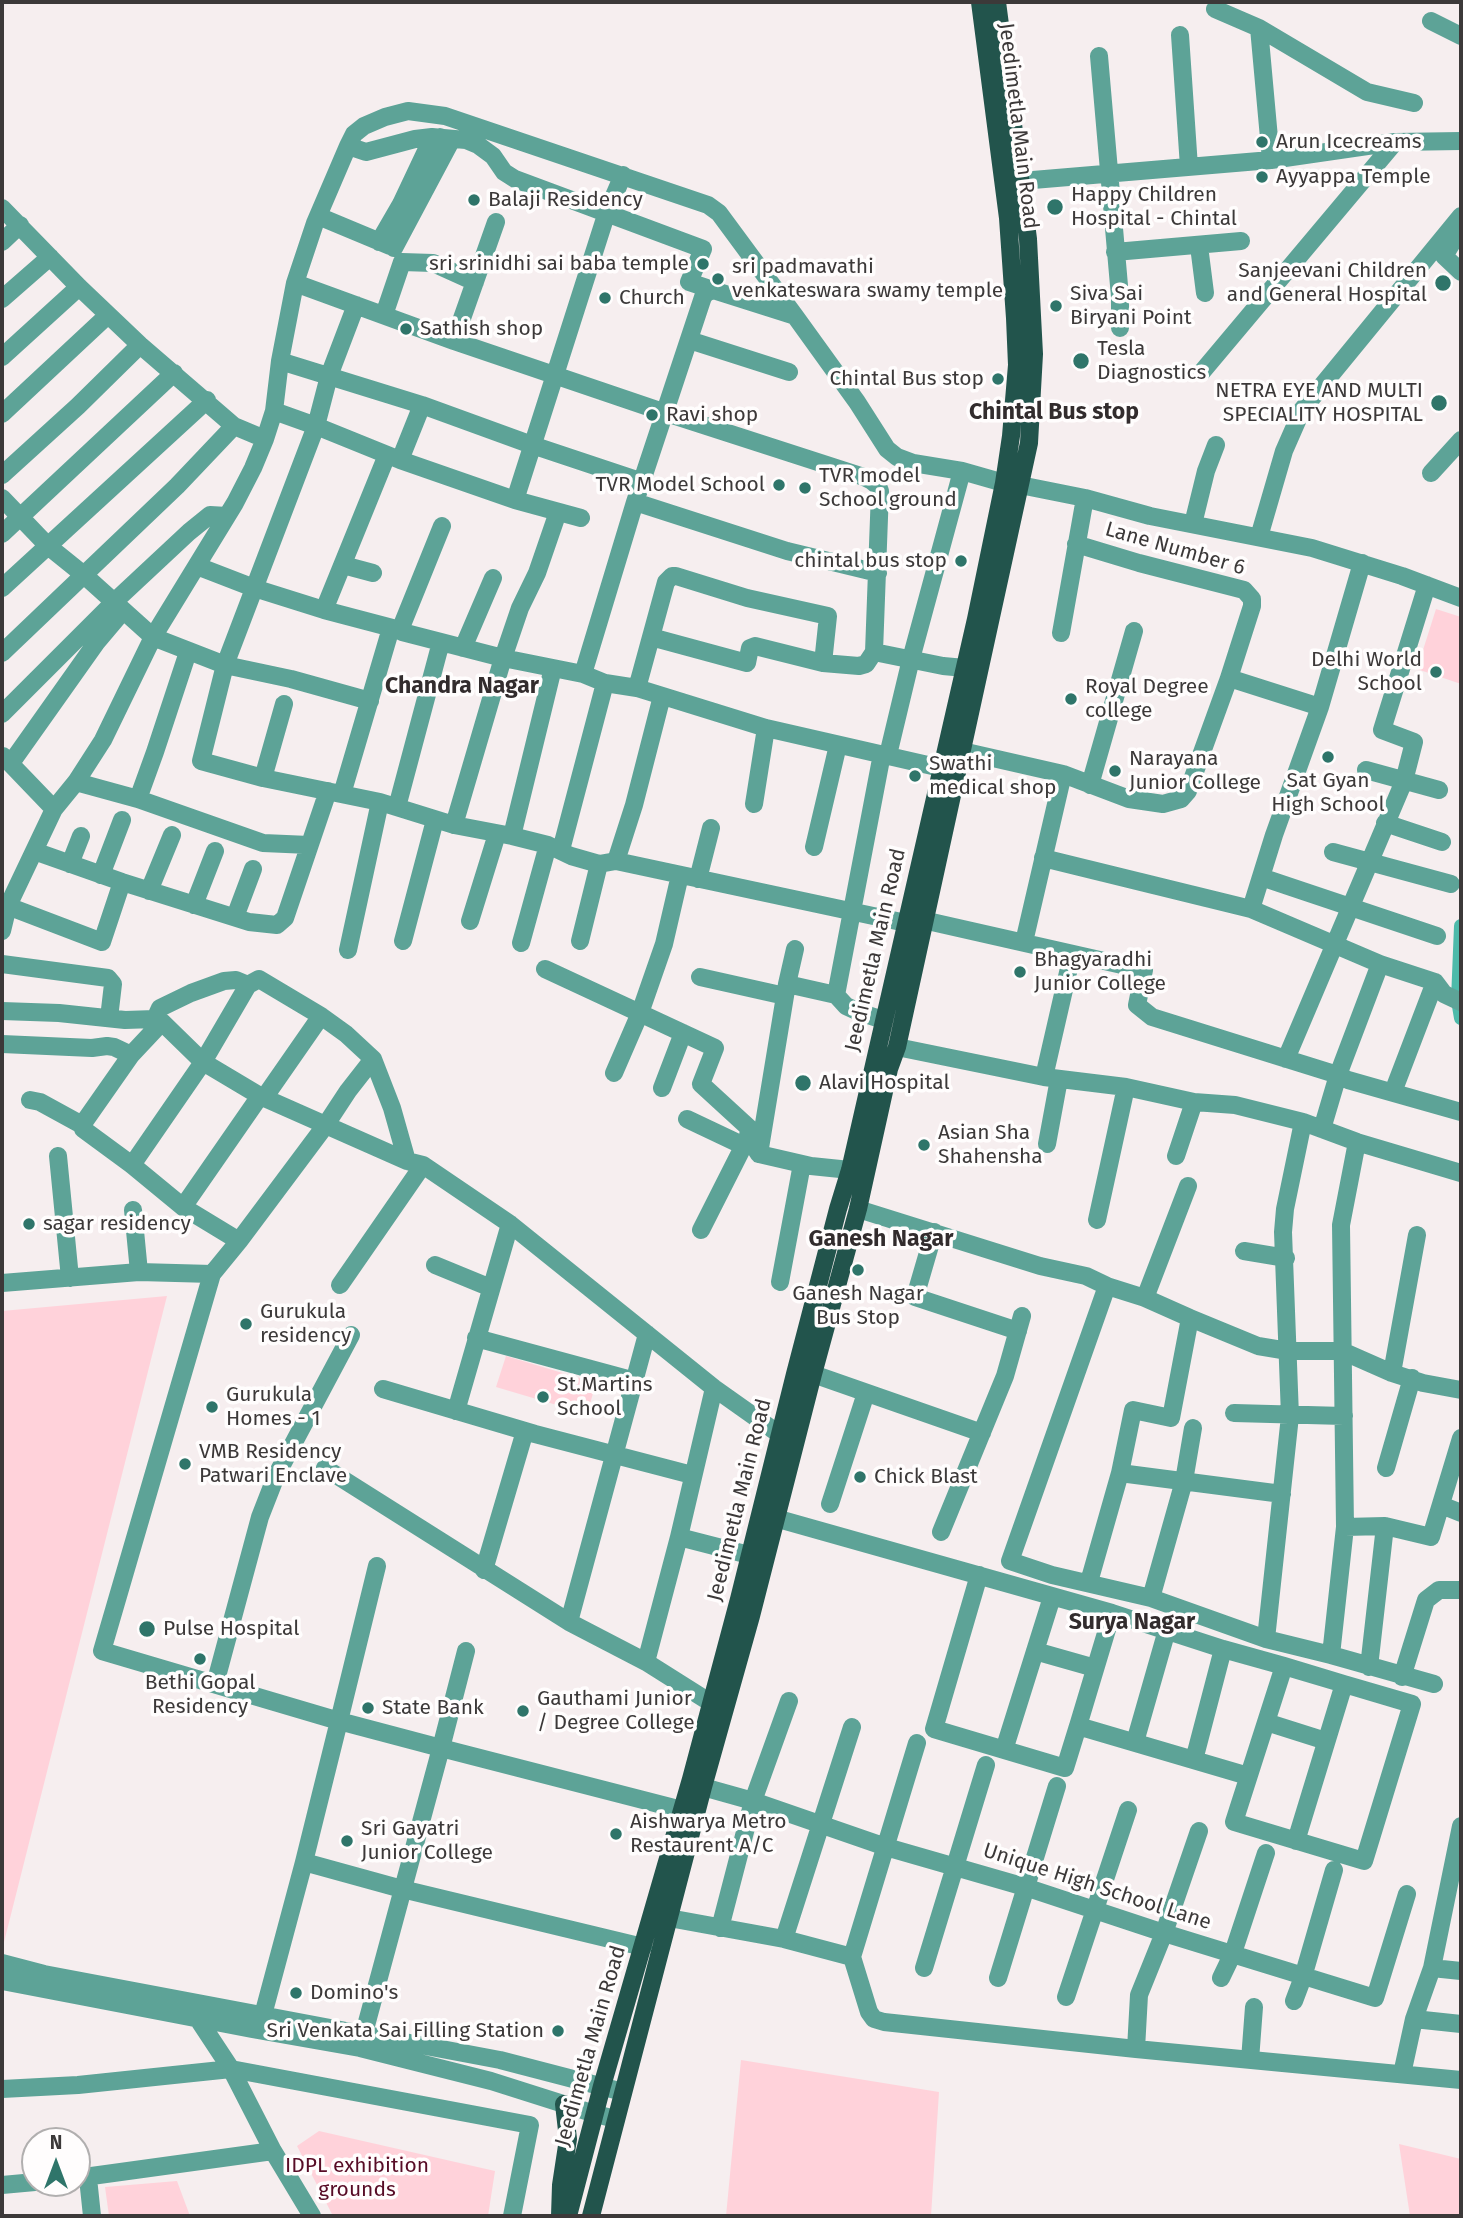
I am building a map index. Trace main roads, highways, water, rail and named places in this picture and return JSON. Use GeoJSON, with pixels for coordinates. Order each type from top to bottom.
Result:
{"type":"FeatureCollection","features":[{"type":"Feature","properties":{"kind":"main road","name":"Jeedimetla Main Road"},"geometry":{"type":"LineString","coordinates":[[592,2216],[703,1787],[748,1595],[749,1555],[850,1170],[883,1020],[914,922],[962,751],[1012,484],[1017,365],[1009,218],[979,2]]}},
{"type":"Feature","properties":{"kind":"main road","name":"Jeedimetla Main Road"},"geometry":{"type":"LineString","coordinates":[[568,2216],[602,2086],[711,1703],[775,1518],[858,1209],[889,1069],[897,1047],[914,922],[941,768],[1012,484],[1029,443],[1034,354],[1028,239],[997,2]]}},
{"type":"Feature","properties":{"kind":"main road"},"geometry":{"type":"LineString","coordinates":[[560,2216],[561,2185],[568,2139],[564,2104]]}},
{"type":"Feature","properties":{"kind":"waterway"},"geometry":{"type":"LineString","coordinates":[[1461,926],[1458,1000],[1461,1018]]}},
{"type":"Feature","properties":{"kind":"place","name":"Arun Icecreams"},"geometry":{"type":"Point","coordinates":[1262,142]}},
{"type":"Feature","properties":{"kind":"place","name":"Ayyappa Temple"},"geometry":{"type":"Point","coordinates":[1262,177]}},
{"type":"Feature","properties":{"kind":"place","name":"Balaji Residency"},"geometry":{"type":"Point","coordinates":[474,200]}},
{"type":"Feature","properties":{"kind":"place","name":"Happy Children Hospital - Chintal"},"geometry":{"type":"Point","coordinates":[1055,207]}},
{"type":"Feature","properties":{"kind":"place","name":"sri srinidhi sai baba temple"},"geometry":{"type":"Point","coordinates":[703,264]}},
{"type":"Feature","properties":{"kind":"place","name":"sri padmavathi venkateswara swamy temple"},"geometry":{"type":"Point","coordinates":[718,279]}},
{"type":"Feature","properties":{"kind":"place","name":"Sanjeevani Children and General Hospital"},"geometry":{"type":"Point","coordinates":[1443,283]}},
{"type":"Feature","properties":{"kind":"place","name":"Church"},"geometry":{"type":"Point","coordinates":[605,298]}},
{"type":"Feature","properties":{"kind":"place","name":"Siva Sai Biryani Point"},"geometry":{"type":"Point","coordinates":[1056,306]}},
{"type":"Feature","properties":{"kind":"place","name":"Sathish shop"},"geometry":{"type":"Point","coordinates":[406,329]}},
{"type":"Feature","properties":{"kind":"place","name":"Tesla Diagnostics"},"geometry":{"type":"Point","coordinates":[1081,361]}},
{"type":"Feature","properties":{"kind":"place","name":"Chintal Bus stop"},"geometry":{"type":"Point","coordinates":[998,379]}},
{"type":"Feature","properties":{"kind":"place","name":"NETRA EYE AND MULTI SPECIALITY HOSPITAL"},"geometry":{"type":"Point","coordinates":[1439,403]}},
{"type":"Feature","properties":{"kind":"place","name":"Ravi shop"},"geometry":{"type":"Point","coordinates":[652,415]}},
{"type":"Feature","properties":{"kind":"place","name":"TVR Model School"},"geometry":{"type":"Point","coordinates":[779,485]}},
{"type":"Feature","properties":{"kind":"place","name":"TVR model School ground"},"geometry":{"type":"Point","coordinates":[805,488]}},
{"type":"Feature","properties":{"kind":"place","name":"chintal bus stop"},"geometry":{"type":"Point","coordinates":[961,561]}},
{"type":"Feature","properties":{"kind":"place","name":"Delhi World School"},"geometry":{"type":"Point","coordinates":[1436,672]}},
{"type":"Feature","properties":{"kind":"place","name":"Royal Degree college"},"geometry":{"type":"Point","coordinates":[1071,699]}},
{"type":"Feature","properties":{"kind":"place","name":"Sat Gyan High School"},"geometry":{"type":"Point","coordinates":[1328,757]}},
{"type":"Feature","properties":{"kind":"place","name":"Narayana Junior College"},"geometry":{"type":"Point","coordinates":[1115,771]}},
{"type":"Feature","properties":{"kind":"place","name":"Swathi medical shop"},"geometry":{"type":"Point","coordinates":[915,776]}},
{"type":"Feature","properties":{"kind":"place","name":"Bhagyaradhi Junior College"},"geometry":{"type":"Point","coordinates":[1020,972]}},
{"type":"Feature","properties":{"kind":"place","name":"Alavi Hospital"},"geometry":{"type":"Point","coordinates":[803,1083]}},
{"type":"Feature","properties":{"kind":"place","name":"Asian Sha Shahensha"},"geometry":{"type":"Point","coordinates":[924,1145]}},
{"type":"Feature","properties":{"kind":"place","name":"sagar residency"},"geometry":{"type":"Point","coordinates":[29,1224]}},
{"type":"Feature","properties":{"kind":"place","name":"Ganesh Nagar Bus Stop"},"geometry":{"type":"Point","coordinates":[858,1270]}},
{"type":"Feature","properties":{"kind":"place","name":"Gurukula residency"},"geometry":{"type":"Point","coordinates":[246,1324]}},
{"type":"Feature","properties":{"kind":"place","name":"St.Martins School"},"geometry":{"type":"Point","coordinates":[543,1397]}},
{"type":"Feature","properties":{"kind":"place","name":"Gurukula Homes - 1"},"geometry":{"type":"Point","coordinates":[212,1407]}},
{"type":"Feature","properties":{"kind":"place","name":"VMB Residency Patwari Enclave"},"geometry":{"type":"Point","coordinates":[185,1464]}},
{"type":"Feature","properties":{"kind":"place","name":"Chick Blast"},"geometry":{"type":"Point","coordinates":[860,1477]}},
{"type":"Feature","properties":{"kind":"place","name":"Pulse Hospital"},"geometry":{"type":"Point","coordinates":[147,1629]}},
{"type":"Feature","properties":{"kind":"place","name":"Bethi Gopal Residency"},"geometry":{"type":"Point","coordinates":[200,1659]}},
{"type":"Feature","properties":{"kind":"place","name":"State Bank"},"geometry":{"type":"Point","coordinates":[368,1708]}},
{"type":"Feature","properties":{"kind":"place","name":"Gauthami Junior / Degree College"},"geometry":{"type":"Point","coordinates":[523,1711]}},
{"type":"Feature","properties":{"kind":"place","name":"Aishwarya Metro Restaurent A/C"},"geometry":{"type":"Point","coordinates":[616,1834]}},
{"type":"Feature","properties":{"kind":"place","name":"Sri Gayatri Junior College"},"geometry":{"type":"Point","coordinates":[347,1841]}},
{"type":"Feature","properties":{"kind":"place","name":"Domino's"},"geometry":{"type":"Point","coordinates":[296,1993]}},
{"type":"Feature","properties":{"kind":"place","name":"Sri Venkata Sai Filling Station"},"geometry":{"type":"Point","coordinates":[558,2031]}},
{"type":"Feature","properties":{"kind":"district","name":"Chintal Bus stop"},"geometry":{"type":"Point","coordinates":[1054,413]}},
{"type":"Feature","properties":{"kind":"district","name":"Chandra Nagar"},"geometry":{"type":"Point","coordinates":[462,687]}},
{"type":"Feature","properties":{"kind":"district","name":"Ganesh Nagar"},"geometry":{"type":"Point","coordinates":[881,1240]}},
{"type":"Feature","properties":{"kind":"district","name":"Surya Nagar"},"geometry":{"type":"Point","coordinates":[1132,1623]}},
{"type":"Feature","properties":{"kind":"park label","name":"IDPL exhibition grounds"},"geometry":{"type":"Point","coordinates":[357,2178]}}]}
